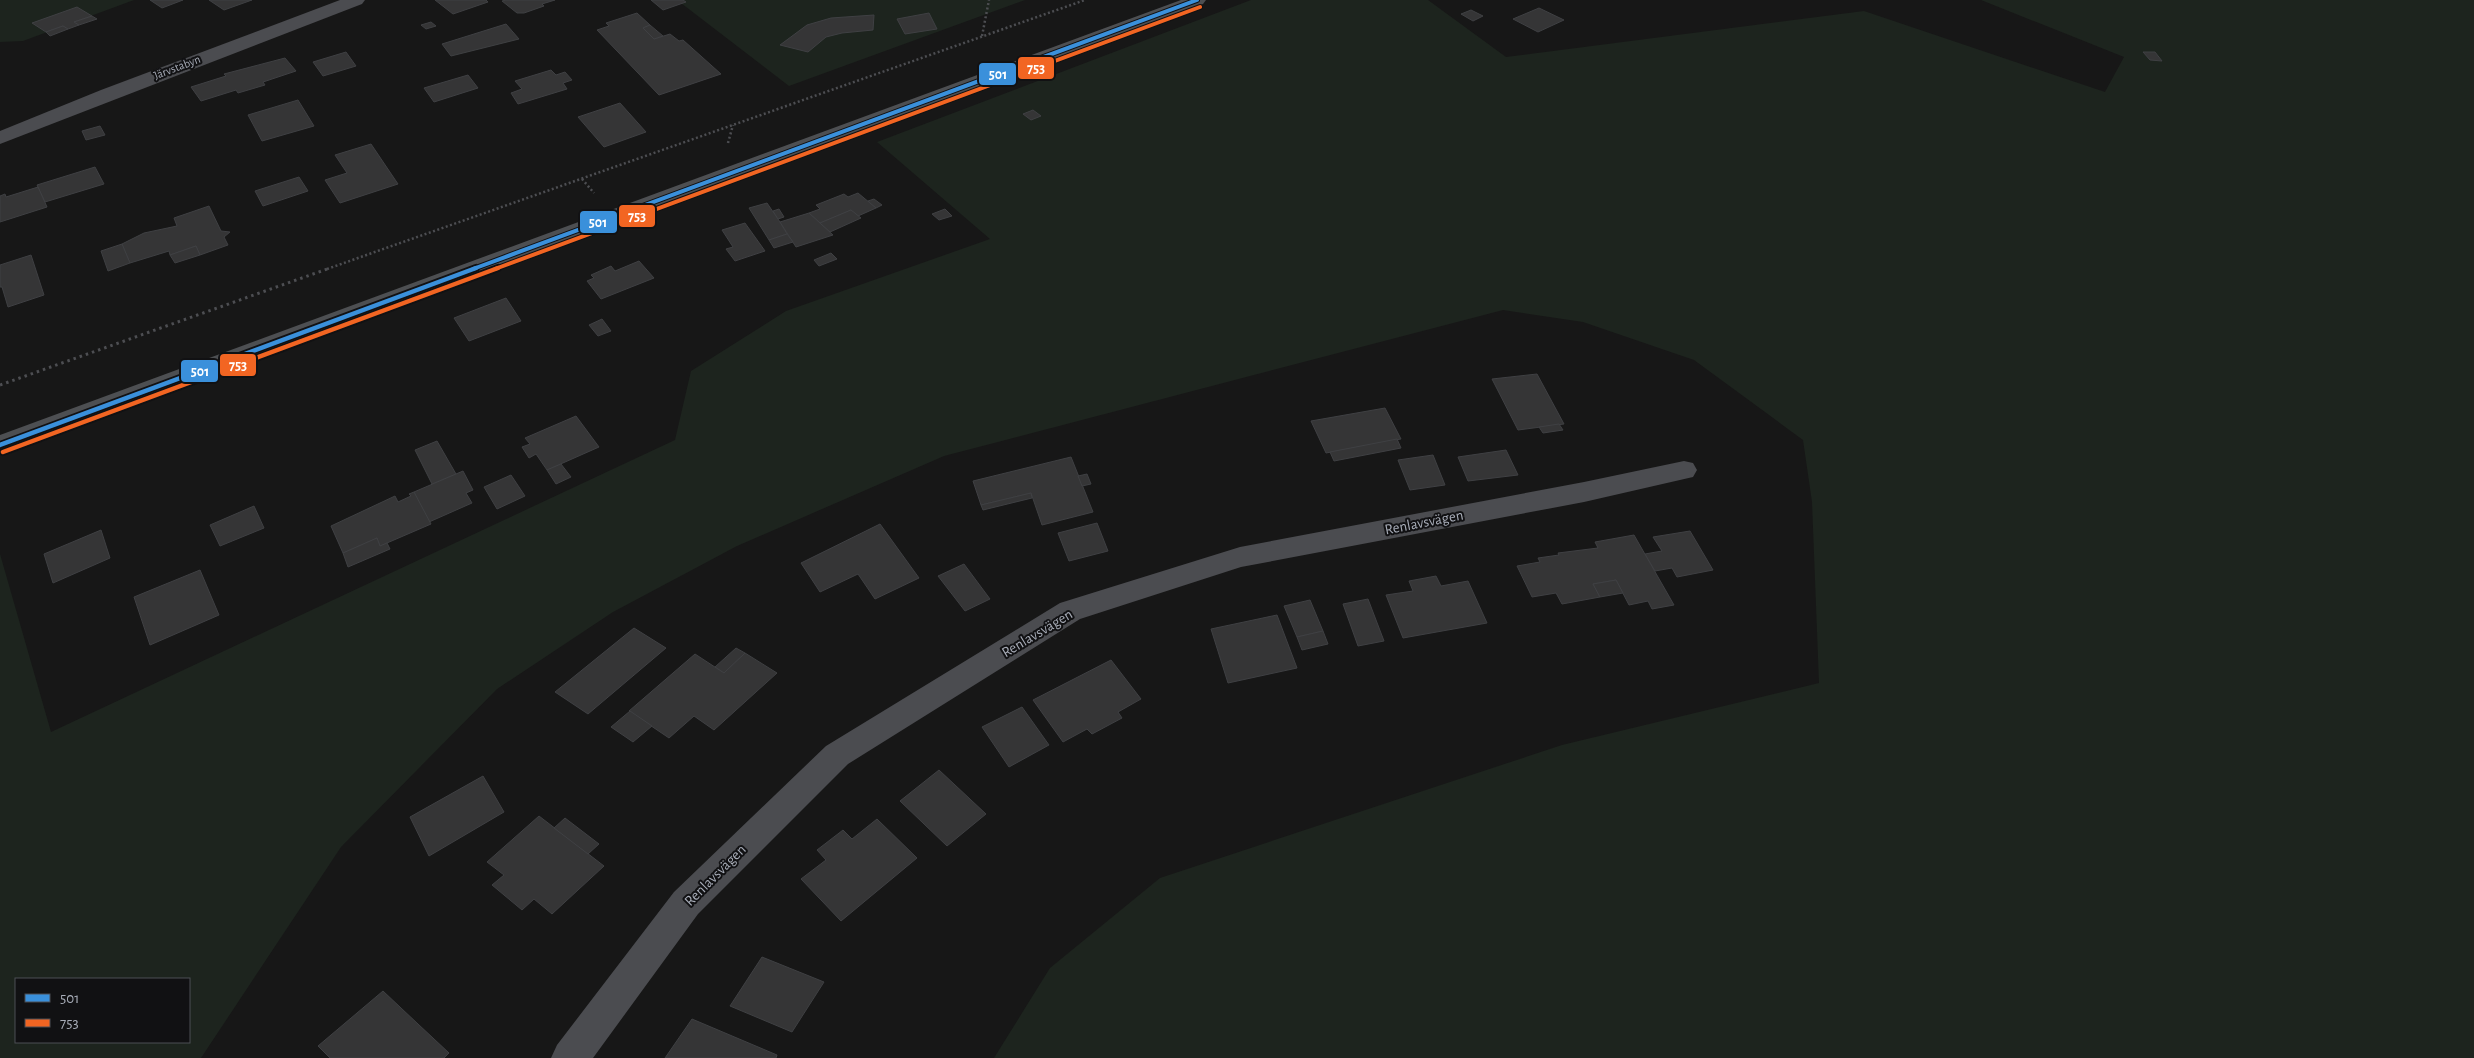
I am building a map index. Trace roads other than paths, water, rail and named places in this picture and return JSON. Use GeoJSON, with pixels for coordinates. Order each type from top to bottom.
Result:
{"type":"FeatureCollection","features":[{"type":"Feature","properties":{"kind":"main road"},"geometry":{"type":"LineString","coordinates":[[0,445],[1197,0]]}},
{"type":"Feature","properties":{"kind":"street","name":"Järvstabyn"},"geometry":{"type":"LineString","coordinates":[[0,138],[108,94],[356,0]]}},
{"type":"Feature","properties":{"kind":"street","name":"Renlavsvägen"},"geometry":{"type":"LineString","coordinates":[[570,1058],[686,903],[838,755],[1070,611],[1240,557],[1584,492],[1684,470]]}}]}
